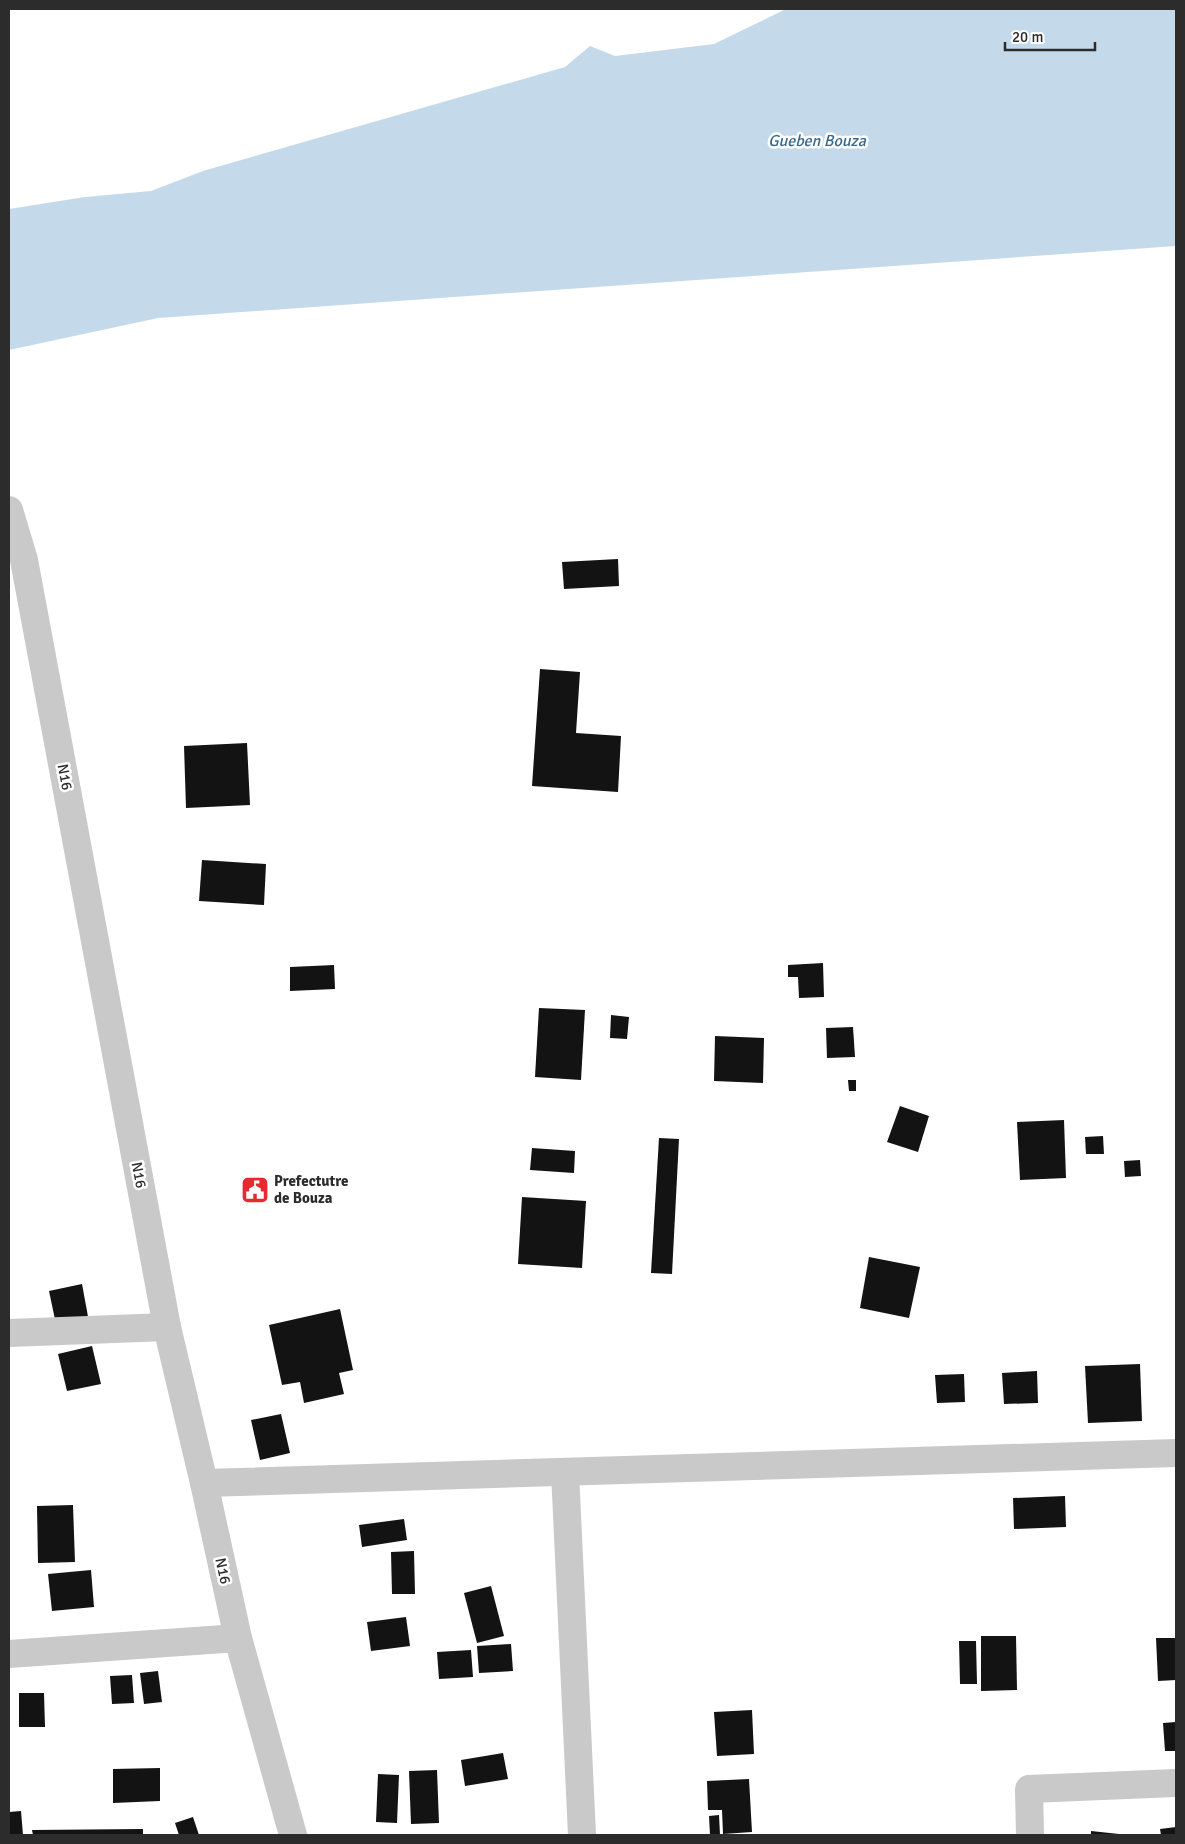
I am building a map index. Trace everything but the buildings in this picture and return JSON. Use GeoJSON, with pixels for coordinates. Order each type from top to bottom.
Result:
{"type":"FeatureCollection","features":[{"type":"Feature","properties":{"kind":"street","name":"N16"},"geometry":{"type":"LineString","coordinates":[[9,510],[26,570],[167,1327],[238,1638],[293,1835]]}},
{"type":"Feature","properties":{"kind":"street"},"geometry":{"type":"LineString","coordinates":[[9,1333],[167,1327]]}},
{"type":"Feature","properties":{"kind":"street"},"geometry":{"type":"LineString","coordinates":[[204,1483],[1176,1453]]}},
{"type":"Feature","properties":{"kind":"street"},"geometry":{"type":"LineString","coordinates":[[565,1472],[582,1835]]}},
{"type":"Feature","properties":{"kind":"street"},"geometry":{"type":"LineString","coordinates":[[9,1654],[238,1638]]}},
{"type":"Feature","properties":{"kind":"street"},"geometry":{"type":"LineString","coordinates":[[1030,1835],[1029,1788],[1176,1783]]}},
{"type":"Feature","properties":{"kind":"water","name":"Gueben Bouza"},"geometry":{"type":"Polygon","coordinates":[[[786,9],[1176,9],[1176,246],[158,318],[9,350],[9,209],[85,197],[151,191],[203,171],[565,67],[590,46],[615,56],[714,44],[786,9]]]}},
{"type":"Feature","properties":{"kind":"place","name":"Prefectutre de Bouza"},"geometry":{"type":"Point","coordinates":[255,1190]}}]}
